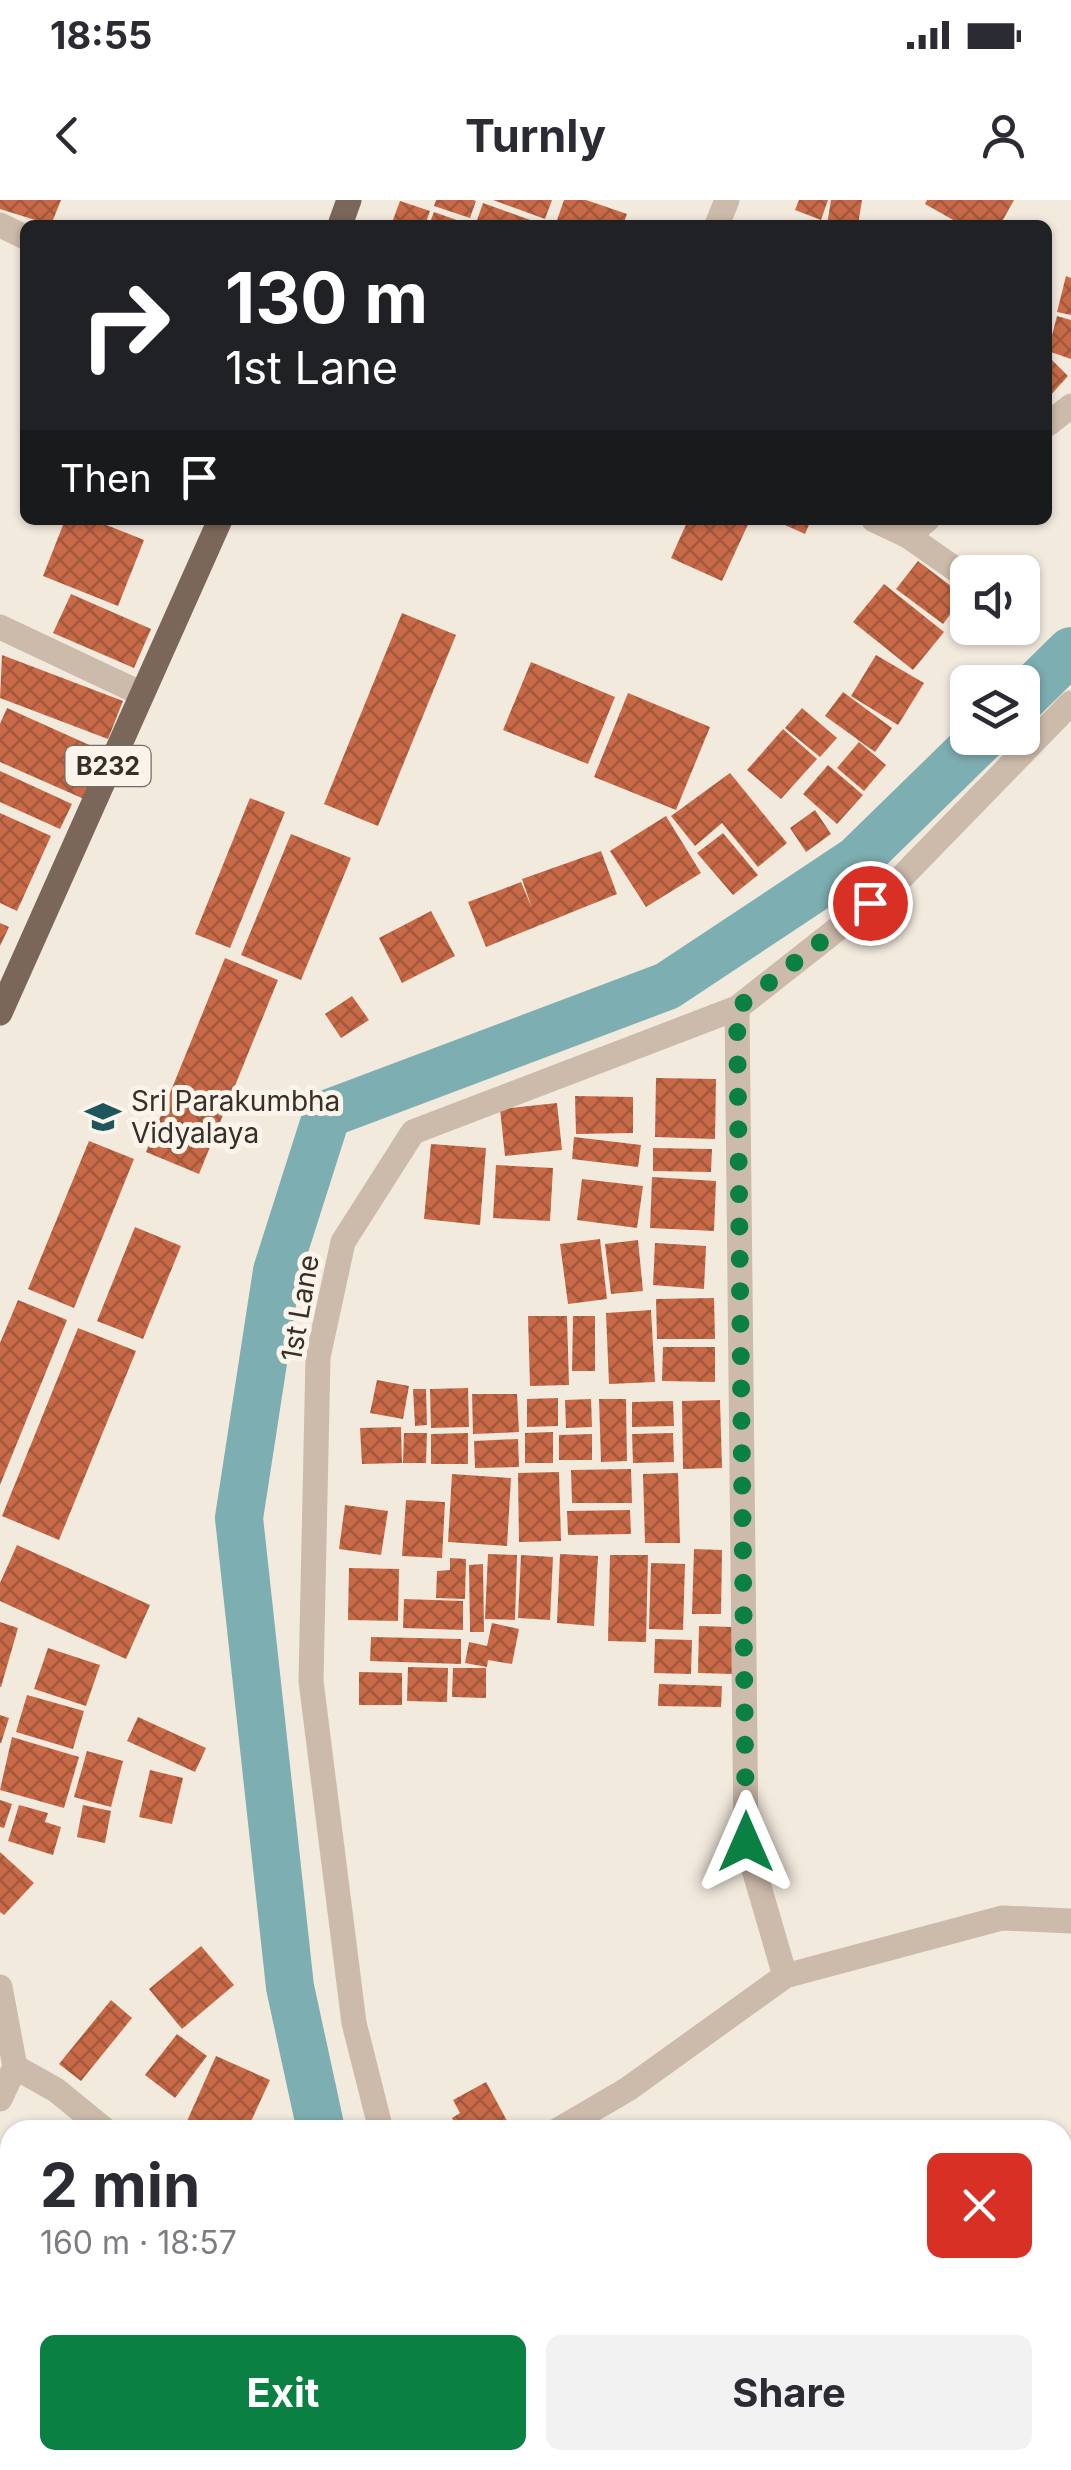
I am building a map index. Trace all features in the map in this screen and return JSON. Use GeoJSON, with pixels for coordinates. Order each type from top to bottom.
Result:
{"type":"FeatureCollection","features":[{"type":"Feature","properties":{"kind":"main road","name":"B232"},"geometry":{"type":"LineString","coordinates":[[0,1014],[218,525]]}},
{"type":"Feature","properties":{"kind":"street"},"geometry":{"type":"LineString","coordinates":[[918,528],[950,560]]}},
{"type":"Feature","properties":{"kind":"street"},"geometry":{"type":"LineString","coordinates":[[0,628],[140,693]]}},
{"type":"Feature","properties":{"kind":"street","name":"1st Lane"},"geometry":{"type":"LineString","coordinates":[[378,2120],[354,2023],[311,1681],[318,1357],[343,1242],[413,1132],[737,1008],[897,882],[1071,703]]}},
{"type":"Feature","properties":{"kind":"street"},"geometry":{"type":"LineString","coordinates":[[737,1008],[746,1842],[785,1976]]}},
{"type":"Feature","properties":{"kind":"street"},"geometry":{"type":"LineString","coordinates":[[575,2120],[628,2089],[785,1976],[1002,1918],[1071,1921]]}},
{"type":"Feature","properties":{"kind":"street"},"geometry":{"type":"LineString","coordinates":[[0,1987],[15,2068],[0,2100]]}},
{"type":"Feature","properties":{"kind":"street"},"geometry":{"type":"LineString","coordinates":[[15,2068],[56,2090],[93,2120]]}},
{"type":"Feature","properties":{"kind":"building"},"geometry":{"type":"Polygon","coordinates":[[[0,200],[61,200],[53,220],[35,220],[0,209],[0,200]]]}},
{"type":"Feature","properties":{"kind":"building"},"geometry":{"type":"Polygon","coordinates":[[[436,200],[476,201],[470,218],[434,206],[436,200]]]}},
{"type":"Feature","properties":{"kind":"building"},"geometry":{"type":"Polygon","coordinates":[[[493,200],[552,200],[545,219],[493,200]]]}},
{"type":"Feature","properties":{"kind":"building"},"geometry":{"type":"Polygon","coordinates":[[[564,200],[586,200],[627,214],[625,220],[557,220],[564,200]]]}},
{"type":"Feature","properties":{"kind":"building"},"geometry":{"type":"Polygon","coordinates":[[[799,200],[828,200],[821,220],[795,210],[799,200]]]}},
{"type":"Feature","properties":{"kind":"building"},"geometry":{"type":"Polygon","coordinates":[[[831,200],[862,200],[859,220],[828,220],[831,200]]]}},
{"type":"Feature","properties":{"kind":"building"},"geometry":{"type":"Polygon","coordinates":[[[927,200],[1014,200],[1003,220],[953,220],[925,204],[927,200]]]}},
{"type":"Feature","properties":{"kind":"building"},"geometry":{"type":"Polygon","coordinates":[[[400,201],[430,211],[427,220],[393,220],[400,201]]]}},
{"type":"Feature","properties":{"kind":"building"},"geometry":{"type":"Polygon","coordinates":[[[483,203],[530,220],[477,220],[483,203]]]}},
{"type":"Feature","properties":{"kind":"building"},"geometry":{"type":"Polygon","coordinates":[[[434,212],[457,220],[431,220],[434,212]]]}},
{"type":"Feature","properties":{"kind":"building"},"geometry":{"type":"Polygon","coordinates":[[[1066,276],[1071,278],[1071,315],[1057,312],[1066,276]]]}},
{"type":"Feature","properties":{"kind":"building"},"geometry":{"type":"Polygon","coordinates":[[[1057,316],[1071,320],[1071,359],[1052,352],[1057,316]]]}},
{"type":"Feature","properties":{"kind":"building"},"geometry":{"type":"Polygon","coordinates":[[[1052,360],[1068,376],[1052,394],[1052,360]]]}},
{"type":"Feature","properties":{"kind":"building"},"geometry":{"type":"Polygon","coordinates":[[[63,525],[106,525],[144,540],[118,606],[43,576],[63,525]]]}},
{"type":"Feature","properties":{"kind":"building"},"geometry":{"type":"Polygon","coordinates":[[[686,525],[748,525],[722,581],[671,558],[686,525]]]}},
{"type":"Feature","properties":{"kind":"building"},"geometry":{"type":"Polygon","coordinates":[[[785,525],[809,525],[805,534],[785,525]]]}},
{"type":"Feature","properties":{"kind":"building"},"geometry":{"type":"Polygon","coordinates":[[[918,561],[950,585],[950,615],[943,624],[896,589],[918,561]]]}},
{"type":"Feature","properties":{"kind":"building"},"geometry":{"type":"Polygon","coordinates":[[[884,584],[944,632],[913,670],[853,622],[884,584]]]}},
{"type":"Feature","properties":{"kind":"building"},"geometry":{"type":"Polygon","coordinates":[[[71,594],[151,629],[134,668],[53,633],[71,594]]]}},
{"type":"Feature","properties":{"kind":"building"},"geometry":{"type":"Polygon","coordinates":[[[402,613],[456,635],[378,826],[324,804],[402,613]]]}},
{"type":"Feature","properties":{"kind":"building"},"geometry":{"type":"Polygon","coordinates":[[[2,655],[123,701],[108,739],[0,698],[2,655]]]}},
{"type":"Feature","properties":{"kind":"building"},"geometry":{"type":"Polygon","coordinates":[[[876,655],[924,683],[898,725],[851,696],[876,655]]]}},
{"type":"Feature","properties":{"kind":"building"},"geometry":{"type":"Polygon","coordinates":[[[531,662],[615,697],[588,764],[503,730],[531,662]]]}},
{"type":"Feature","properties":{"kind":"building"},"geometry":{"type":"Polygon","coordinates":[[[843,692],[892,728],[875,752],[825,716],[843,692]]]}},
{"type":"Feature","properties":{"kind":"building"},"geometry":{"type":"Polygon","coordinates":[[[628,693],[710,727],[676,810],[594,777],[628,693]]]}},
{"type":"Feature","properties":{"kind":"building"},"geometry":{"type":"Polygon","coordinates":[[[7,708],[105,752],[84,799],[0,762],[0,724],[7,708]]]}},
{"type":"Feature","properties":{"kind":"building"},"geometry":{"type":"Polygon","coordinates":[[[802,708],[837,738],[820,757],[785,728],[802,708]]]}},
{"type":"Feature","properties":{"kind":"building"},"geometry":{"type":"Polygon","coordinates":[[[783,729],[817,759],[781,799],[747,770],[783,729]]]}},
{"type":"Feature","properties":{"kind":"building"},"geometry":{"type":"Polygon","coordinates":[[[859,742],[886,765],[864,791],[837,768],[859,742]]]}},
{"type":"Feature","properties":{"kind":"building"},"geometry":{"type":"Polygon","coordinates":[[[828,765],[863,795],[837,824],[803,794],[828,765]]]}},
{"type":"Feature","properties":{"kind":"building"},"geometry":{"type":"Polygon","coordinates":[[[0,771],[72,804],[60,829],[0,802],[0,771]]]}},
{"type":"Feature","properties":{"kind":"building"},"geometry":{"type":"Polygon","coordinates":[[[730,773],[787,843],[758,867],[722,823],[695,846],[671,816],[730,773]]]}},
{"type":"Feature","properties":{"kind":"building"},"geometry":{"type":"Polygon","coordinates":[[[250,798],[285,812],[230,948],[195,934],[250,798]]]}},
{"type":"Feature","properties":{"kind":"building"},"geometry":{"type":"Polygon","coordinates":[[[815,810],[831,834],[806,852],[790,828],[815,810]]]}},
{"type":"Feature","properties":{"kind":"building"},"geometry":{"type":"Polygon","coordinates":[[[0,813],[51,836],[17,911],[0,903],[0,813]]]}},
{"type":"Feature","properties":{"kind":"building"},"geometry":{"type":"Polygon","coordinates":[[[666,816],[701,873],[646,907],[610,851],[666,816]]]}},
{"type":"Feature","properties":{"kind":"building"},"geometry":{"type":"Polygon","coordinates":[[[723,833],[758,875],[733,895],[697,853],[723,833]]]}},
{"type":"Feature","properties":{"kind":"building"},"geometry":{"type":"Polygon","coordinates":[[[291,834],[351,858],[301,980],[241,955],[291,834]]]}},
{"type":"Feature","properties":{"kind":"building"},"geometry":{"type":"Polygon","coordinates":[[[601,851],[617,894],[486,947],[468,902],[521,882],[532,908],[522,879],[601,851]]]}},
{"type":"Feature","properties":{"kind":"building"},"geometry":{"type":"Polygon","coordinates":[[[431,911],[455,956],[402,983],[379,938],[431,911]]]}},
{"type":"Feature","properties":{"kind":"building"},"geometry":{"type":"Polygon","coordinates":[[[0,923],[9,927],[0,946],[0,923]]]}},
{"type":"Feature","properties":{"kind":"building"},"geometry":{"type":"Polygon","coordinates":[[[225,958],[278,980],[199,1174],[146,1152],[225,958]]]}},
{"type":"Feature","properties":{"kind":"building"},"geometry":{"type":"Polygon","coordinates":[[[352,996],[369,1020],[341,1038],[325,1014],[352,996]]]}},
{"type":"Feature","properties":{"kind":"building"},"geometry":{"type":"Polygon","coordinates":[[[656,1078],[716,1079],[715,1139],[655,1137],[656,1078]]]}},
{"type":"Feature","properties":{"kind":"building"},"geometry":{"type":"Polygon","coordinates":[[[575,1096],[633,1097],[633,1133],[576,1134],[575,1096]]]}},
{"type":"Feature","properties":{"kind":"building"},"geometry":{"type":"Polygon","coordinates":[[[557,1103],[562,1150],[505,1156],[500,1109],[557,1103]]]}},
{"type":"Feature","properties":{"kind":"building"},"geometry":{"type":"Polygon","coordinates":[[[574,1137],[641,1145],[638,1167],[572,1159],[574,1137]]]}},
{"type":"Feature","properties":{"kind":"building"},"geometry":{"type":"Polygon","coordinates":[[[89,1141],[134,1159],[74,1308],[28,1289],[89,1141]]]}},
{"type":"Feature","properties":{"kind":"building"},"geometry":{"type":"Polygon","coordinates":[[[431,1144],[486,1148],[480,1225],[424,1219],[431,1144]]]}},
{"type":"Feature","properties":{"kind":"building"},"geometry":{"type":"Polygon","coordinates":[[[653,1148],[712,1149],[711,1172],[653,1171],[653,1148]]]}},
{"type":"Feature","properties":{"kind":"building"},"geometry":{"type":"Polygon","coordinates":[[[496,1165],[553,1168],[550,1221],[493,1218],[496,1165]]]}},
{"type":"Feature","properties":{"kind":"building"},"geometry":{"type":"Polygon","coordinates":[[[652,1177],[716,1181],[714,1231],[650,1228],[652,1177]]]}},
{"type":"Feature","properties":{"kind":"building"},"geometry":{"type":"Polygon","coordinates":[[[582,1179],[643,1186],[637,1228],[577,1220],[582,1179]]]}},
{"type":"Feature","properties":{"kind":"building"},"geometry":{"type":"Polygon","coordinates":[[[135,1227],[181,1246],[143,1339],[97,1321],[135,1227]]]}},
{"type":"Feature","properties":{"kind":"building"},"geometry":{"type":"Polygon","coordinates":[[[600,1239],[607,1299],[568,1304],[560,1244],[600,1239]]]}},
{"type":"Feature","properties":{"kind":"building"},"geometry":{"type":"Polygon","coordinates":[[[638,1240],[643,1291],[611,1294],[605,1244],[638,1240]]]}},
{"type":"Feature","properties":{"kind":"building"},"geometry":{"type":"Polygon","coordinates":[[[655,1243],[706,1246],[704,1289],[653,1285],[655,1243]]]}},
{"type":"Feature","properties":{"kind":"building"},"geometry":{"type":"Polygon","coordinates":[[[714,1298],[715,1339],[657,1339],[656,1299],[714,1298]]]}},
{"type":"Feature","properties":{"kind":"building"},"geometry":{"type":"Polygon","coordinates":[[[18,1300],[67,1320],[0,1485],[0,1343],[18,1300]]]}},
{"type":"Feature","properties":{"kind":"building"},"geometry":{"type":"Polygon","coordinates":[[[651,1310],[655,1382],[609,1384],[606,1313],[651,1310]]]}},
{"type":"Feature","properties":{"kind":"building"},"geometry":{"type":"Polygon","coordinates":[[[528,1316],[567,1316],[569,1385],[530,1386],[528,1316]]]}},
{"type":"Feature","properties":{"kind":"building"},"geometry":{"type":"Polygon","coordinates":[[[573,1316],[595,1316],[595,1371],[572,1371],[573,1316]]]}},
{"type":"Feature","properties":{"kind":"building"},"geometry":{"type":"Polygon","coordinates":[[[78,1328],[136,1351],[59,1540],[2,1516],[78,1328]]]}},
{"type":"Feature","properties":{"kind":"building"},"geometry":{"type":"Polygon","coordinates":[[[663,1347],[715,1347],[715,1382],[662,1381],[663,1347]]]}},
{"type":"Feature","properties":{"kind":"building"},"geometry":{"type":"Polygon","coordinates":[[[377,1380],[409,1386],[403,1419],[370,1413],[377,1380]]]}},
{"type":"Feature","properties":{"kind":"building"},"geometry":{"type":"Polygon","coordinates":[[[468,1388],[469,1427],[431,1428],[430,1389],[468,1388]]]}},
{"type":"Feature","properties":{"kind":"building"},"geometry":{"type":"Polygon","coordinates":[[[413,1389],[426,1389],[427,1425],[415,1426],[413,1389]]]}},
{"type":"Feature","properties":{"kind":"building"},"geometry":{"type":"Polygon","coordinates":[[[472,1394],[517,1394],[519,1432],[473,1434],[472,1394]]]}},
{"type":"Feature","properties":{"kind":"building"},"geometry":{"type":"Polygon","coordinates":[[[558,1398],[558,1426],[527,1427],[527,1399],[558,1398]]]}},
{"type":"Feature","properties":{"kind":"building"},"geometry":{"type":"Polygon","coordinates":[[[591,1399],[592,1427],[566,1428],[565,1400],[591,1399]]]}},
{"type":"Feature","properties":{"kind":"building"},"geometry":{"type":"Polygon","coordinates":[[[599,1399],[626,1399],[627,1461],[601,1462],[599,1399]]]}},
{"type":"Feature","properties":{"kind":"building"},"geometry":{"type":"Polygon","coordinates":[[[720,1400],[722,1468],[683,1469],[682,1401],[720,1400]]]}},
{"type":"Feature","properties":{"kind":"building"},"geometry":{"type":"Polygon","coordinates":[[[673,1401],[674,1426],[632,1427],[632,1402],[673,1401]]]}},
{"type":"Feature","properties":{"kind":"building"},"geometry":{"type":"Polygon","coordinates":[[[401,1427],[402,1463],[362,1464],[360,1428],[401,1427]]]}},
{"type":"Feature","properties":{"kind":"building"},"geometry":{"type":"Polygon","coordinates":[[[553,1432],[553,1463],[525,1463],[525,1433],[553,1432]]]}},
{"type":"Feature","properties":{"kind":"building"},"geometry":{"type":"Polygon","coordinates":[[[404,1433],[427,1433],[426,1463],[403,1463],[404,1433]]]}},
{"type":"Feature","properties":{"kind":"building"},"geometry":{"type":"Polygon","coordinates":[[[468,1433],[468,1464],[431,1464],[431,1434],[468,1433]]]}},
{"type":"Feature","properties":{"kind":"building"},"geometry":{"type":"Polygon","coordinates":[[[673,1433],[674,1462],[633,1463],[632,1434],[673,1433]]]}},
{"type":"Feature","properties":{"kind":"building"},"geometry":{"type":"Polygon","coordinates":[[[592,1434],[592,1460],[559,1460],[559,1435],[592,1434]]]}},
{"type":"Feature","properties":{"kind":"building"},"geometry":{"type":"Polygon","coordinates":[[[518,1439],[519,1467],[475,1468],[474,1441],[518,1439]]]}},
{"type":"Feature","properties":{"kind":"building"},"geometry":{"type":"Polygon","coordinates":[[[631,1469],[632,1503],[572,1503],[571,1470],[631,1469]]]}},
{"type":"Feature","properties":{"kind":"building"},"geometry":{"type":"Polygon","coordinates":[[[559,1472],[561,1541],[519,1542],[518,1473],[559,1472]]]}},
{"type":"Feature","properties":{"kind":"building"},"geometry":{"type":"Polygon","coordinates":[[[678,1473],[680,1543],[645,1543],[643,1474],[678,1473]]]}},
{"type":"Feature","properties":{"kind":"building"},"geometry":{"type":"Polygon","coordinates":[[[452,1474],[511,1478],[507,1546],[448,1542],[452,1474]]]}},
{"type":"Feature","properties":{"kind":"building"},"geometry":{"type":"Polygon","coordinates":[[[406,1500],[445,1502],[442,1558],[402,1556],[406,1500]]]}},
{"type":"Feature","properties":{"kind":"building"},"geometry":{"type":"Polygon","coordinates":[[[345,1505],[388,1511],[381,1555],[339,1549],[345,1505]]]}},
{"type":"Feature","properties":{"kind":"building"},"geometry":{"type":"Polygon","coordinates":[[[630,1510],[631,1534],[568,1535],[567,1511],[630,1510]]]}},
{"type":"Feature","properties":{"kind":"building"},"geometry":{"type":"Polygon","coordinates":[[[17,1545],[150,1605],[126,1659],[0,1601],[0,1583],[17,1545]]]}},
{"type":"Feature","properties":{"kind":"building"},"geometry":{"type":"Polygon","coordinates":[[[694,1549],[722,1550],[721,1614],[692,1614],[694,1549]]]}},
{"type":"Feature","properties":{"kind":"building"},"geometry":{"type":"Polygon","coordinates":[[[488,1554],[517,1555],[515,1620],[485,1619],[488,1554]]]}},
{"type":"Feature","properties":{"kind":"building"},"geometry":{"type":"Polygon","coordinates":[[[560,1554],[598,1556],[594,1626],[557,1623],[560,1554]]]}},
{"type":"Feature","properties":{"kind":"building"},"geometry":{"type":"Polygon","coordinates":[[[521,1555],[553,1557],[550,1620],[518,1618],[521,1555]]]}},
{"type":"Feature","properties":{"kind":"building"},"geometry":{"type":"Polygon","coordinates":[[[610,1555],[648,1555],[646,1642],[608,1641],[610,1555]]]}},
{"type":"Feature","properties":{"kind":"building"},"geometry":{"type":"Polygon","coordinates":[[[450,1558],[466,1559],[465,1599],[436,1598],[437,1571],[450,1570],[450,1558]]]}},
{"type":"Feature","properties":{"kind":"building"},"geometry":{"type":"Polygon","coordinates":[[[651,1563],[685,1564],[683,1630],[649,1629],[651,1563]]]}},
{"type":"Feature","properties":{"kind":"building"},"geometry":{"type":"Polygon","coordinates":[[[483,1564],[484,1632],[470,1632],[469,1565],[483,1564]]]}},
{"type":"Feature","properties":{"kind":"building"},"geometry":{"type":"Polygon","coordinates":[[[349,1568],[399,1569],[398,1621],[348,1620],[349,1568]]]}},
{"type":"Feature","properties":{"kind":"building"},"geometry":{"type":"Polygon","coordinates":[[[404,1599],[463,1601],[463,1630],[403,1628],[404,1599]]]}},
{"type":"Feature","properties":{"kind":"building"},"geometry":{"type":"Polygon","coordinates":[[[0,1622],[18,1628],[1,1687],[0,1687],[0,1622]]]}},
{"type":"Feature","properties":{"kind":"building"},"geometry":{"type":"Polygon","coordinates":[[[492,1623],[519,1629],[512,1664],[488,1660],[487,1667],[465,1663],[469,1642],[487,1646],[492,1623]]]}},
{"type":"Feature","properties":{"kind":"building"},"geometry":{"type":"Polygon","coordinates":[[[699,1626],[733,1627],[732,1674],[698,1673],[699,1626]]]}},
{"type":"Feature","properties":{"kind":"building"},"geometry":{"type":"Polygon","coordinates":[[[371,1637],[461,1639],[461,1664],[370,1661],[371,1637]]]}},
{"type":"Feature","properties":{"kind":"building"},"geometry":{"type":"Polygon","coordinates":[[[655,1639],[692,1640],[691,1674],[654,1673],[655,1639]]]}},
{"type":"Feature","properties":{"kind":"building"},"geometry":{"type":"Polygon","coordinates":[[[48,1648],[100,1665],[86,1706],[34,1689],[48,1648]]]}},
{"type":"Feature","properties":{"kind":"building"},"geometry":{"type":"Polygon","coordinates":[[[408,1667],[448,1668],[447,1702],[407,1701],[408,1667]]]}},
{"type":"Feature","properties":{"kind":"building"},"geometry":{"type":"Polygon","coordinates":[[[453,1668],[486,1668],[486,1698],[452,1697],[453,1668]]]}},
{"type":"Feature","properties":{"kind":"building"},"geometry":{"type":"Polygon","coordinates":[[[359,1672],[402,1673],[402,1705],[359,1705],[359,1672]]]}},
{"type":"Feature","properties":{"kind":"building"},"geometry":{"type":"Polygon","coordinates":[[[659,1684],[722,1686],[721,1707],[658,1706],[659,1684]]]}},
{"type":"Feature","properties":{"kind":"building"},"geometry":{"type":"Polygon","coordinates":[[[27,1695],[84,1711],[73,1749],[16,1732],[27,1695]]]}},
{"type":"Feature","properties":{"kind":"building"},"geometry":{"type":"Polygon","coordinates":[[[0,1715],[9,1718],[1,1743],[0,1743],[0,1715]]]}},
{"type":"Feature","properties":{"kind":"building"},"geometry":{"type":"Polygon","coordinates":[[[138,1717],[206,1748],[195,1772],[127,1741],[138,1717]]]}},
{"type":"Feature","properties":{"kind":"building"},"geometry":{"type":"Polygon","coordinates":[[[12,1737],[79,1757],[64,1808],[0,1790],[12,1737]]]}},
{"type":"Feature","properties":{"kind":"building"},"geometry":{"type":"Polygon","coordinates":[[[87,1751],[123,1761],[111,1807],[74,1797],[87,1751]]]}},
{"type":"Feature","properties":{"kind":"building"},"geometry":{"type":"Polygon","coordinates":[[[150,1770],[183,1778],[172,1824],[139,1817],[150,1770]]]}},
{"type":"Feature","properties":{"kind":"building"},"geometry":{"type":"Polygon","coordinates":[[[0,1800],[12,1804],[4,1828],[0,1827],[0,1800]]]}},
{"type":"Feature","properties":{"kind":"building"},"geometry":{"type":"Polygon","coordinates":[[[19,1805],[48,1813],[45,1822],[61,1827],[53,1855],[8,1841],[19,1805]]]}},
{"type":"Feature","properties":{"kind":"building"},"geometry":{"type":"Polygon","coordinates":[[[83,1805],[111,1811],[105,1843],[77,1837],[83,1805]]]}},
{"type":"Feature","properties":{"kind":"building"},"geometry":{"type":"Polygon","coordinates":[[[0,1852],[34,1883],[4,1915],[0,1912],[0,1852]]]}},
{"type":"Feature","properties":{"kind":"building"},"geometry":{"type":"Polygon","coordinates":[[[201,1946],[234,1985],[182,2029],[149,1989],[201,1946]]]}},
{"type":"Feature","properties":{"kind":"building"},"geometry":{"type":"Polygon","coordinates":[[[111,2000],[132,2018],[81,2081],[59,2064],[111,2000]]]}},
{"type":"Feature","properties":{"kind":"building"},"geometry":{"type":"Polygon","coordinates":[[[177,2034],[207,2056],[175,2098],[145,2075],[177,2034]]]}},
{"type":"Feature","properties":{"kind":"building"},"geometry":{"type":"Polygon","coordinates":[[[216,2056],[270,2080],[252,2120],[187,2120],[216,2056]]]}},
{"type":"Feature","properties":{"kind":"building"},"geometry":{"type":"Polygon","coordinates":[[[486,2082],[507,2120],[453,2120],[460,2113],[453,2100],[486,2082]]]}},
{"type":"Feature","properties":{"kind":"waterway"},"geometry":{"type":"LineString","coordinates":[[1040,681],[1071,651]]}},
{"type":"Feature","properties":{"kind":"waterway"},"geometry":{"type":"LineString","coordinates":[[319,2120],[290,1987],[239,1518],[277,1271],[327,1114],[667,986],[857,860],[965,755]]}},
{"type":"Feature","properties":{"kind":"place","name":"Sri Parakumbha Vidyalaya"},"geometry":{"type":"Point","coordinates":[103,1117]}},
{"type":"Feature","properties":{"kind":"route"},"geometry":{"type":"LineString","coordinates":[[746,1842],[737,1008],[870,903]]}}]}
